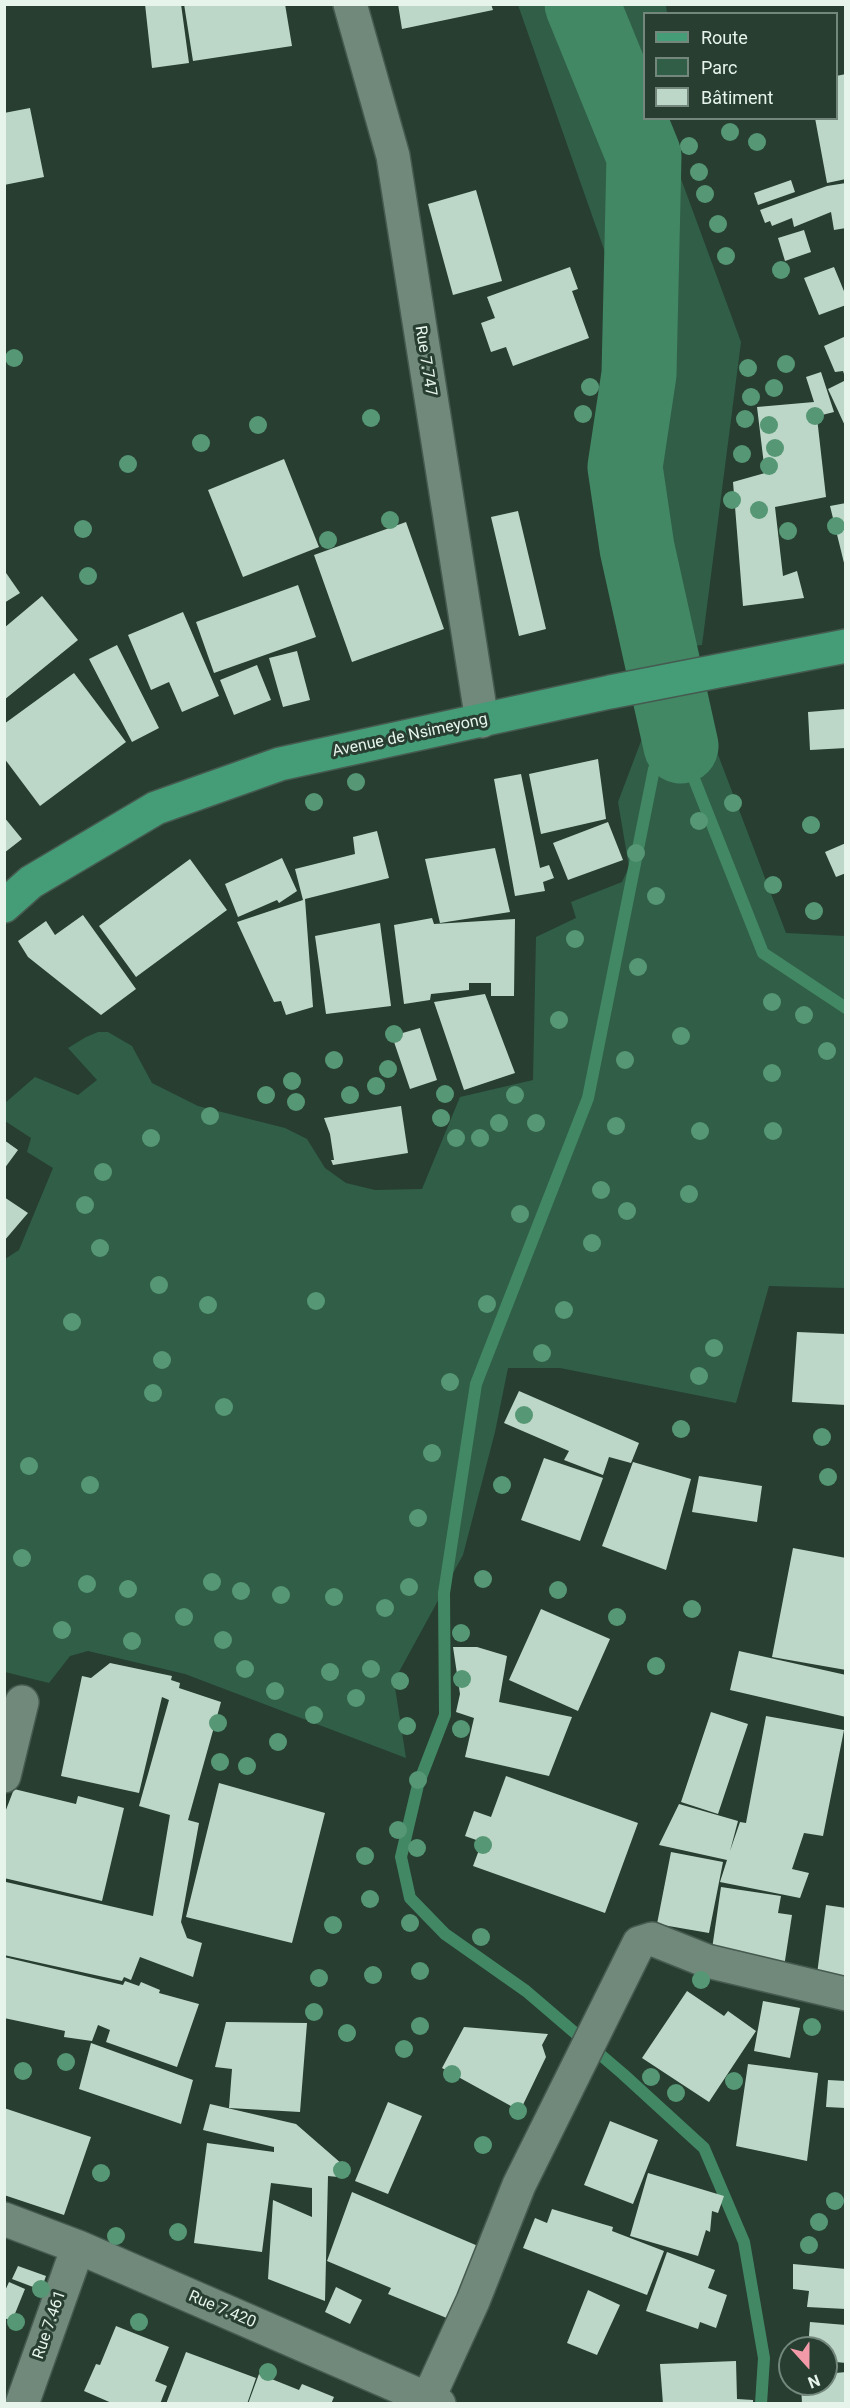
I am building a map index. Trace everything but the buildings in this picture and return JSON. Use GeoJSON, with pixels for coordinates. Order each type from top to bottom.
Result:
{"type":"FeatureCollection","features":[{"type":"Feature","properties":{"kind":"main road","name":"Avenue de Nsimeyong"},"geometry":{"type":"LineString","coordinates":[[4,906],[31,882],[156,808],[280,764],[610,692],[846,646]]}},
{"type":"Feature","properties":{"kind":"street","name":"Rue 7.747"},"geometry":{"type":"LineString","coordinates":[[350,4],[393,156],[482,721]]}},
{"type":"Feature","properties":{"kind":"street"},"geometry":{"type":"LineString","coordinates":[[4,1776],[22,1702]]}},
{"type":"Feature","properties":{"kind":"street"},"geometry":{"type":"LineString","coordinates":[[434,2401],[519,2185],[639,1943],[652,1939],[707,1961],[846,1994]]}},
{"type":"Feature","properties":{"kind":"street","name":"Rue 7.420"},"geometry":{"type":"LineString","coordinates":[[4,2219],[78,2247],[434,2401]]}},
{"type":"Feature","properties":{"kind":"street","name":"Rue 7.461"},"geometry":{"type":"LineString","coordinates":[[22,2403],[78,2247]]}},
{"type":"Feature","properties":{"kind":"green space"},"geometry":{"type":"Polygon","coordinates":[[[518,5],[666,5],[667,12],[643,12],[643,120],[659,120],[741,342],[702,645],[631,653],[595,521],[615,510],[619,374],[644,363],[518,5]]]}},
{"type":"Feature","properties":{"kind":"green space"},"geometry":{"type":"Polygon","coordinates":[[[704,718],[786,933],[845,936],[845,1288],[769,1286],[736,1403],[560,1368],[508,1368],[495,1432],[463,1555],[394,1681],[406,1758],[185,1674],[88,1651],[70,1656],[49,1683],[5,1672],[5,1259],[19,1250],[53,1168],[27,1152],[31,1138],[5,1121],[5,1103],[35,1077],[78,1095],[97,1080],[68,1048],[98,1032],[108,1032],[132,1046],[152,1083],[198,1106],[285,1128],[307,1139],[325,1168],[346,1183],[375,1190],[422,1189],[460,1097],[533,1080],[536,937],[576,918],[571,902],[622,882],[629,867],[618,802],[646,728],[704,718]]]}},
{"type":"Feature","properties":{"kind":"waterway"},"geometry":{"type":"LineString","coordinates":[[582,4],[644,156],[639,374],[625,467],[637,548],[681,746]]}},
{"type":"Feature","properties":{"kind":"waterway"},"geometry":{"type":"LineString","coordinates":[[761,2404],[764,2358],[744,2242],[704,2148],[623,2074],[526,1991],[445,1934],[410,1898],[401,1857],[418,1785],[445,1715],[444,1593],[476,1384],[588,1098],[654,769],[681,746],[763,953],[846,1008]]}}]}
